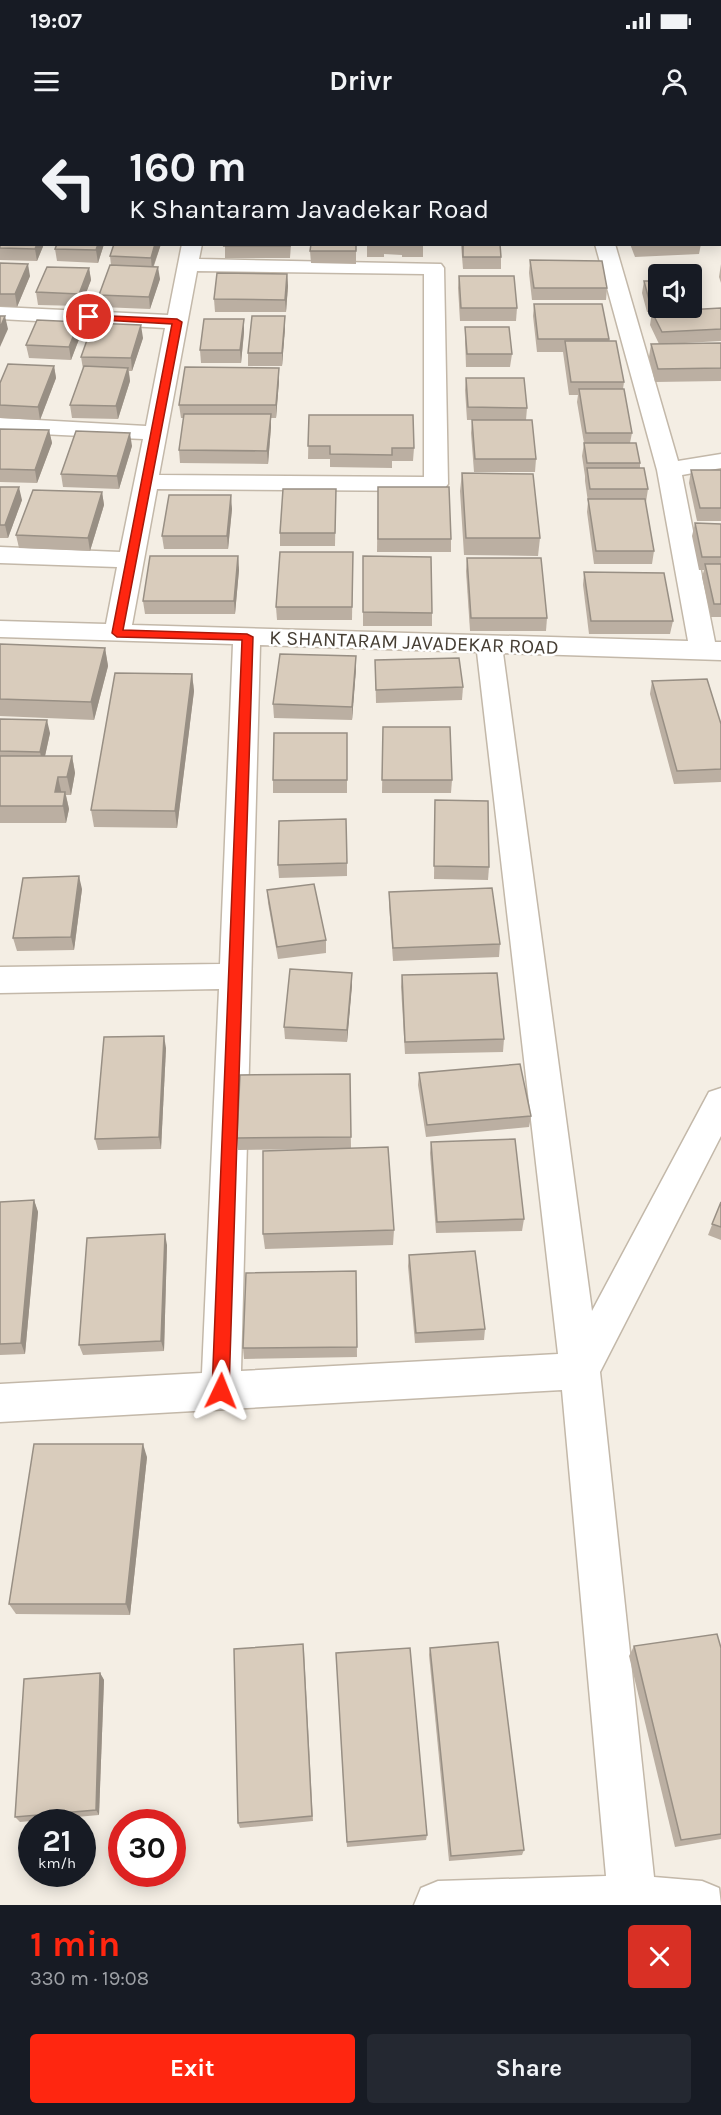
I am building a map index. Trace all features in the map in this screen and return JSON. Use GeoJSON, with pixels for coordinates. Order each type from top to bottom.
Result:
{"type":"FeatureCollection","features":[{"type":"Feature","properties":{"kind":"street"},"geometry":{"type":"LineString","coordinates":[[606,246],[669,470],[712,651]]}},
{"type":"Feature","properties":{"kind":"street"},"geometry":{"type":"LineString","coordinates":[[117,633],[190,255],[434,268],[436,484],[147,482]]}},
{"type":"Feature","properties":{"kind":"street"},"geometry":{"type":"LineString","coordinates":[[0,313],[177,322]]}},
{"type":"Feature","properties":{"kind":"street"},"geometry":{"type":"LineString","coordinates":[[0,425],[155,432]]}},
{"type":"Feature","properties":{"kind":"street"},"geometry":{"type":"LineString","coordinates":[[669,470],[721,461]]}},
{"type":"Feature","properties":{"kind":"street"},"geometry":{"type":"LineString","coordinates":[[0,555],[131,560]]}},
{"type":"Feature","properties":{"kind":"street","name":"K SHANTARAM JAVADEKAR ROAD"},"geometry":{"type":"LineString","coordinates":[[0,629],[712,651]]}},
{"type":"Feature","properties":{"kind":"street"},"geometry":{"type":"LineString","coordinates":[[221,1391],[247,637]]}},
{"type":"Feature","properties":{"kind":"street"},"geometry":{"type":"LineString","coordinates":[[489,644],[580,1371],[633,1900]]}},
{"type":"Feature","properties":{"kind":"street"},"geometry":{"type":"LineString","coordinates":[[0,980],[236,976]]}},
{"type":"Feature","properties":{"kind":"street"},"geometry":{"type":"LineString","coordinates":[[580,1371],[721,1102]]}},
{"type":"Feature","properties":{"kind":"street"},"geometry":{"type":"LineString","coordinates":[[0,1403],[580,1371]]}},
{"type":"Feature","properties":{"kind":"street"},"geometry":{"type":"LineString","coordinates":[[438,1905],[633,1900],[702,1905]]}},
{"type":"Feature","properties":{"kind":"building"},"geometry":{"type":"Polygon","coordinates":[[[0,246],[36,246],[35,249],[0,248],[0,246]]]}},
{"type":"Feature","properties":{"kind":"building"},"geometry":{"type":"Polygon","coordinates":[[[56,246],[97,246],[96,250],[55,249],[56,246]]]}},
{"type":"Feature","properties":{"kind":"building"},"geometry":{"type":"Polygon","coordinates":[[[113,246],[154,246],[151,258],[110,256],[113,246]]]}},
{"type":"Feature","properties":{"kind":"building"},"geometry":{"type":"Polygon","coordinates":[[[311,246],[356,246],[356,251],[310,251],[311,246]]]}},
{"type":"Feature","properties":{"kind":"building"},"geometry":{"type":"Polygon","coordinates":[[[463,246],[500,246],[501,257],[463,257],[463,246]]]}},
{"type":"Feature","properties":{"kind":"building"},"geometry":{"type":"Polygon","coordinates":[[[530,260],[602,261],[607,288],[534,288],[530,260]]]}},
{"type":"Feature","properties":{"kind":"building"},"geometry":{"type":"Polygon","coordinates":[[[0,263],[28,264],[15,294],[0,294],[0,263]]]}},
{"type":"Feature","properties":{"kind":"building"},"geometry":{"type":"Polygon","coordinates":[[[110,265],[158,267],[149,297],[99,295],[110,265]]]}},
{"type":"Feature","properties":{"kind":"building"},"geometry":{"type":"Polygon","coordinates":[[[47,267],[89,268],[79,294],[36,292],[47,267]]]}},
{"type":"Feature","properties":{"kind":"building"},"geometry":{"type":"Polygon","coordinates":[[[217,273],[287,274],[285,300],[214,299],[217,273]]]}},
{"type":"Feature","properties":{"kind":"building"},"geometry":{"type":"Polygon","coordinates":[[[459,276],[514,276],[517,308],[461,308],[459,276]]]}},
{"type":"Feature","properties":{"kind":"building"},"geometry":{"type":"Polygon","coordinates":[[[644,281],[648,281],[648,296],[644,281]]]}},
{"type":"Feature","properties":{"kind":"building"},"geometry":{"type":"Polygon","coordinates":[[[534,304],[602,304],[609,339],[538,339],[534,304]]]}},
{"type":"Feature","properties":{"kind":"building"},"geometry":{"type":"Polygon","coordinates":[[[721,308],[721,329],[662,332],[655,318],[702,318],[702,309],[721,308]]]}},
{"type":"Feature","properties":{"kind":"building"},"geometry":{"type":"Polygon","coordinates":[[[0,316],[5,316],[0,328],[0,316]]]}},
{"type":"Feature","properties":{"kind":"building"},"geometry":{"type":"Polygon","coordinates":[[[252,316],[285,316],[282,353],[248,353],[252,316]]]}},
{"type":"Feature","properties":{"kind":"building"},"geometry":{"type":"Polygon","coordinates":[[[204,319],[244,319],[240,350],[200,350],[204,319]]]}},
{"type":"Feature","properties":{"kind":"building"},"geometry":{"type":"Polygon","coordinates":[[[37,320],[79,322],[69,347],[26,345],[37,320]]]}},
{"type":"Feature","properties":{"kind":"building"},"geometry":{"type":"Polygon","coordinates":[[[93,323],[141,325],[131,358],[81,357],[93,323]]]}},
{"type":"Feature","properties":{"kind":"building"},"geometry":{"type":"Polygon","coordinates":[[[465,327],[509,327],[512,354],[467,354],[465,327]]]}},
{"type":"Feature","properties":{"kind":"building"},"geometry":{"type":"Polygon","coordinates":[[[565,341],[616,341],[624,382],[571,382],[565,341]]]}},
{"type":"Feature","properties":{"kind":"building"},"geometry":{"type":"Polygon","coordinates":[[[721,343],[721,368],[658,369],[651,344],[721,343]]]}},
{"type":"Feature","properties":{"kind":"building"},"geometry":{"type":"Polygon","coordinates":[[[8,364],[54,366],[38,407],[0,405],[0,383],[8,364]]]}},
{"type":"Feature","properties":{"kind":"building"},"geometry":{"type":"Polygon","coordinates":[[[84,366],[128,368],[116,406],[70,405],[84,366]]]}},
{"type":"Feature","properties":{"kind":"building"},"geometry":{"type":"Polygon","coordinates":[[[185,367],[279,368],[276,405],[179,405],[185,367]]]}},
{"type":"Feature","properties":{"kind":"building"},"geometry":{"type":"Polygon","coordinates":[[[466,378],[524,378],[527,408],[468,407],[466,378]]]}},
{"type":"Feature","properties":{"kind":"building"},"geometry":{"type":"Polygon","coordinates":[[[579,389],[624,389],[632,433],[586,433],[579,389]]]}},
{"type":"Feature","properties":{"kind":"building"},"geometry":{"type":"Polygon","coordinates":[[[184,414],[271,414],[267,451],[179,450],[184,414]]]}},
{"type":"Feature","properties":{"kind":"building"},"geometry":{"type":"Polygon","coordinates":[[[309,415],[413,415],[414,448],[392,448],[392,455],[330,454],[330,446],[308,446],[309,415]]]}},
{"type":"Feature","properties":{"kind":"building"},"geometry":{"type":"Polygon","coordinates":[[[472,420],[532,420],[536,459],[475,459],[472,420]]]}},
{"type":"Feature","properties":{"kind":"building"},"geometry":{"type":"Polygon","coordinates":[[[0,429],[49,430],[35,470],[0,469],[0,429]]]}},
{"type":"Feature","properties":{"kind":"building"},"geometry":{"type":"Polygon","coordinates":[[[76,431],[130,433],[117,476],[61,474],[76,431]]]}},
{"type":"Feature","properties":{"kind":"building"},"geometry":{"type":"Polygon","coordinates":[[[584,443],[636,443],[640,463],[587,463],[584,443]]]}},
{"type":"Feature","properties":{"kind":"building"},"geometry":{"type":"Polygon","coordinates":[[[587,468],[644,468],[648,489],[590,489],[587,468]]]}},
{"type":"Feature","properties":{"kind":"building"},"geometry":{"type":"Polygon","coordinates":[[[691,470],[721,470],[721,508],[700,508],[691,470]]]}},
{"type":"Feature","properties":{"kind":"building"},"geometry":{"type":"Polygon","coordinates":[[[462,473],[533,474],[540,538],[466,538],[462,473]]]}},
{"type":"Feature","properties":{"kind":"building"},"geometry":{"type":"Polygon","coordinates":[[[0,487],[19,487],[5,525],[0,525],[0,487]]]}},
{"type":"Feature","properties":{"kind":"building"},"geometry":{"type":"Polygon","coordinates":[[[378,487],[449,487],[451,539],[378,539],[378,487]]]}},
{"type":"Feature","properties":{"kind":"building"},"geometry":{"type":"Polygon","coordinates":[[[283,489],[336,489],[335,533],[280,533],[283,489]]]}},
{"type":"Feature","properties":{"kind":"building"},"geometry":{"type":"Polygon","coordinates":[[[33,490],[102,492],[88,538],[16,535],[33,490]]]}},
{"type":"Feature","properties":{"kind":"building"},"geometry":{"type":"Polygon","coordinates":[[[169,495],[231,495],[227,536],[162,536],[169,495]]]}},
{"type":"Feature","properties":{"kind":"building"},"geometry":{"type":"Polygon","coordinates":[[[588,499],[645,499],[654,551],[596,551],[588,499]]]}},
{"type":"Feature","properties":{"kind":"building"},"geometry":{"type":"Polygon","coordinates":[[[695,523],[721,524],[721,557],[702,557],[695,523]]]}},
{"type":"Feature","properties":{"kind":"building"},"geometry":{"type":"Polygon","coordinates":[[[280,552],[353,552],[352,607],[276,607],[280,552]]]}},
{"type":"Feature","properties":{"kind":"building"},"geometry":{"type":"Polygon","coordinates":[[[150,556],[238,556],[234,601],[143,601],[150,556]]]}},
{"type":"Feature","properties":{"kind":"building"},"geometry":{"type":"Polygon","coordinates":[[[363,556],[431,557],[432,613],[363,612],[363,556]]]}},
{"type":"Feature","properties":{"kind":"building"},"geometry":{"type":"Polygon","coordinates":[[[467,558],[541,558],[547,618],[471,618],[467,558]]]}},
{"type":"Feature","properties":{"kind":"building"},"geometry":{"type":"Polygon","coordinates":[[[705,564],[721,564],[721,604],[714,604],[705,564]]]}},
{"type":"Feature","properties":{"kind":"building"},"geometry":{"type":"Polygon","coordinates":[[[584,572],[664,573],[673,621],[591,621],[584,572]]]}},
{"type":"Feature","properties":{"kind":"building"},"geometry":{"type":"Polygon","coordinates":[[[0,644],[105,648],[91,702],[0,699],[0,644]]]}},
{"type":"Feature","properties":{"kind":"building"},"geometry":{"type":"Polygon","coordinates":[[[280,654],[356,656],[352,707],[273,704],[280,654]]]}},
{"type":"Feature","properties":{"kind":"building"},"geometry":{"type":"Polygon","coordinates":[[[459,658],[463,687],[376,690],[375,660],[459,658]]]}},
{"type":"Feature","properties":{"kind":"building"},"geometry":{"type":"Polygon","coordinates":[[[115,673],[192,674],[175,811],[91,810],[115,673]]]}},
{"type":"Feature","properties":{"kind":"building"},"geometry":{"type":"Polygon","coordinates":[[[707,679],[721,724],[721,769],[677,771],[652,681],[707,679]]]}},
{"type":"Feature","properties":{"kind":"building"},"geometry":{"type":"Polygon","coordinates":[[[0,719],[47,720],[40,752],[0,751],[0,719]]]}},
{"type":"Feature","properties":{"kind":"building"},"geometry":{"type":"Polygon","coordinates":[[[383,727],[450,727],[452,780],[382,780],[383,727]]]}},
{"type":"Feature","properties":{"kind":"building"},"geometry":{"type":"Polygon","coordinates":[[[274,733],[347,733],[347,780],[273,780],[274,733]]]}},
{"type":"Feature","properties":{"kind":"building"},"geometry":{"type":"Polygon","coordinates":[[[0,756],[72,756],[67,777],[58,777],[55,792],[65,792],[63,806],[0,806],[0,756]]]}},
{"type":"Feature","properties":{"kind":"building"},"geometry":{"type":"Polygon","coordinates":[[[435,800],[488,801],[489,867],[434,866],[435,800]]]}},
{"type":"Feature","properties":{"kind":"building"},"geometry":{"type":"Polygon","coordinates":[[[346,819],[347,863],[278,865],[279,821],[346,819]]]}},
{"type":"Feature","properties":{"kind":"building"},"geometry":{"type":"Polygon","coordinates":[[[79,876],[71,937],[13,938],[23,878],[79,876]]]}},
{"type":"Feature","properties":{"kind":"building"},"geometry":{"type":"Polygon","coordinates":[[[314,884],[326,940],[277,947],[267,890],[314,884]]]}},
{"type":"Feature","properties":{"kind":"building"},"geometry":{"type":"Polygon","coordinates":[[[492,888],[500,944],[393,948],[389,892],[492,888]]]}},
{"type":"Feature","properties":{"kind":"building"},"geometry":{"type":"Polygon","coordinates":[[[290,969],[352,973],[347,1030],[284,1027],[290,969]]]}},
{"type":"Feature","properties":{"kind":"building"},"geometry":{"type":"Polygon","coordinates":[[[497,973],[504,1039],[405,1042],[402,975],[497,973]]]}},
{"type":"Feature","properties":{"kind":"building"},"geometry":{"type":"Polygon","coordinates":[[[164,1036],[159,1137],[95,1139],[104,1037],[164,1036]]]}},
{"type":"Feature","properties":{"kind":"building"},"geometry":{"type":"Polygon","coordinates":[[[520,1064],[531,1116],[427,1125],[419,1073],[520,1064]]]}},
{"type":"Feature","properties":{"kind":"building"},"geometry":{"type":"Polygon","coordinates":[[[350,1074],[351,1137],[237,1138],[240,1075],[350,1074]]]}},
{"type":"Feature","properties":{"kind":"building"},"geometry":{"type":"Polygon","coordinates":[[[515,1139],[524,1219],[437,1222],[431,1142],[515,1139]]]}},
{"type":"Feature","properties":{"kind":"building"},"geometry":{"type":"Polygon","coordinates":[[[388,1147],[394,1230],[263,1234],[263,1151],[388,1147]]]}},
{"type":"Feature","properties":{"kind":"building"},"geometry":{"type":"Polygon","coordinates":[[[34,1200],[21,1343],[0,1344],[0,1202],[34,1200]]]}},
{"type":"Feature","properties":{"kind":"building"},"geometry":{"type":"Polygon","coordinates":[[[721,1202],[721,1227],[712,1224],[721,1202]]]}},
{"type":"Feature","properties":{"kind":"building"},"geometry":{"type":"Polygon","coordinates":[[[165,1234],[161,1341],[79,1345],[87,1238],[165,1234]]]}},
{"type":"Feature","properties":{"kind":"building"},"geometry":{"type":"Polygon","coordinates":[[[475,1251],[485,1329],[416,1333],[409,1255],[475,1251]]]}},
{"type":"Feature","properties":{"kind":"building"},"geometry":{"type":"Polygon","coordinates":[[[356,1271],[357,1347],[243,1348],[246,1273],[356,1271]]]}},
{"type":"Feature","properties":{"kind":"building"},"geometry":{"type":"Polygon","coordinates":[[[34,1444],[143,1444],[126,1604],[9,1604],[34,1444]]]}},
{"type":"Feature","properties":{"kind":"building"},"geometry":{"type":"Polygon","coordinates":[[[717,1634],[721,1648],[721,1834],[681,1840],[634,1646],[717,1634]]]}},
{"type":"Feature","properties":{"kind":"building"},"geometry":{"type":"Polygon","coordinates":[[[498,1642],[524,1850],[451,1856],[430,1648],[498,1642]]]}},
{"type":"Feature","properties":{"kind":"building"},"geometry":{"type":"Polygon","coordinates":[[[303,1644],[312,1816],[238,1823],[234,1649],[303,1644]]]}},
{"type":"Feature","properties":{"kind":"building"},"geometry":{"type":"Polygon","coordinates":[[[410,1648],[427,1835],[347,1842],[336,1653],[410,1648]]]}},
{"type":"Feature","properties":{"kind":"building"},"geometry":{"type":"Polygon","coordinates":[[[100,1673],[96,1810],[18,1809],[18,1817],[15,1817],[24,1679],[100,1673]]]}},
{"type":"Feature","properties":{"kind":"route"},"geometry":{"type":"LineString","coordinates":[[89,317],[177,322],[117,633],[247,637],[221,1391]]}}]}
